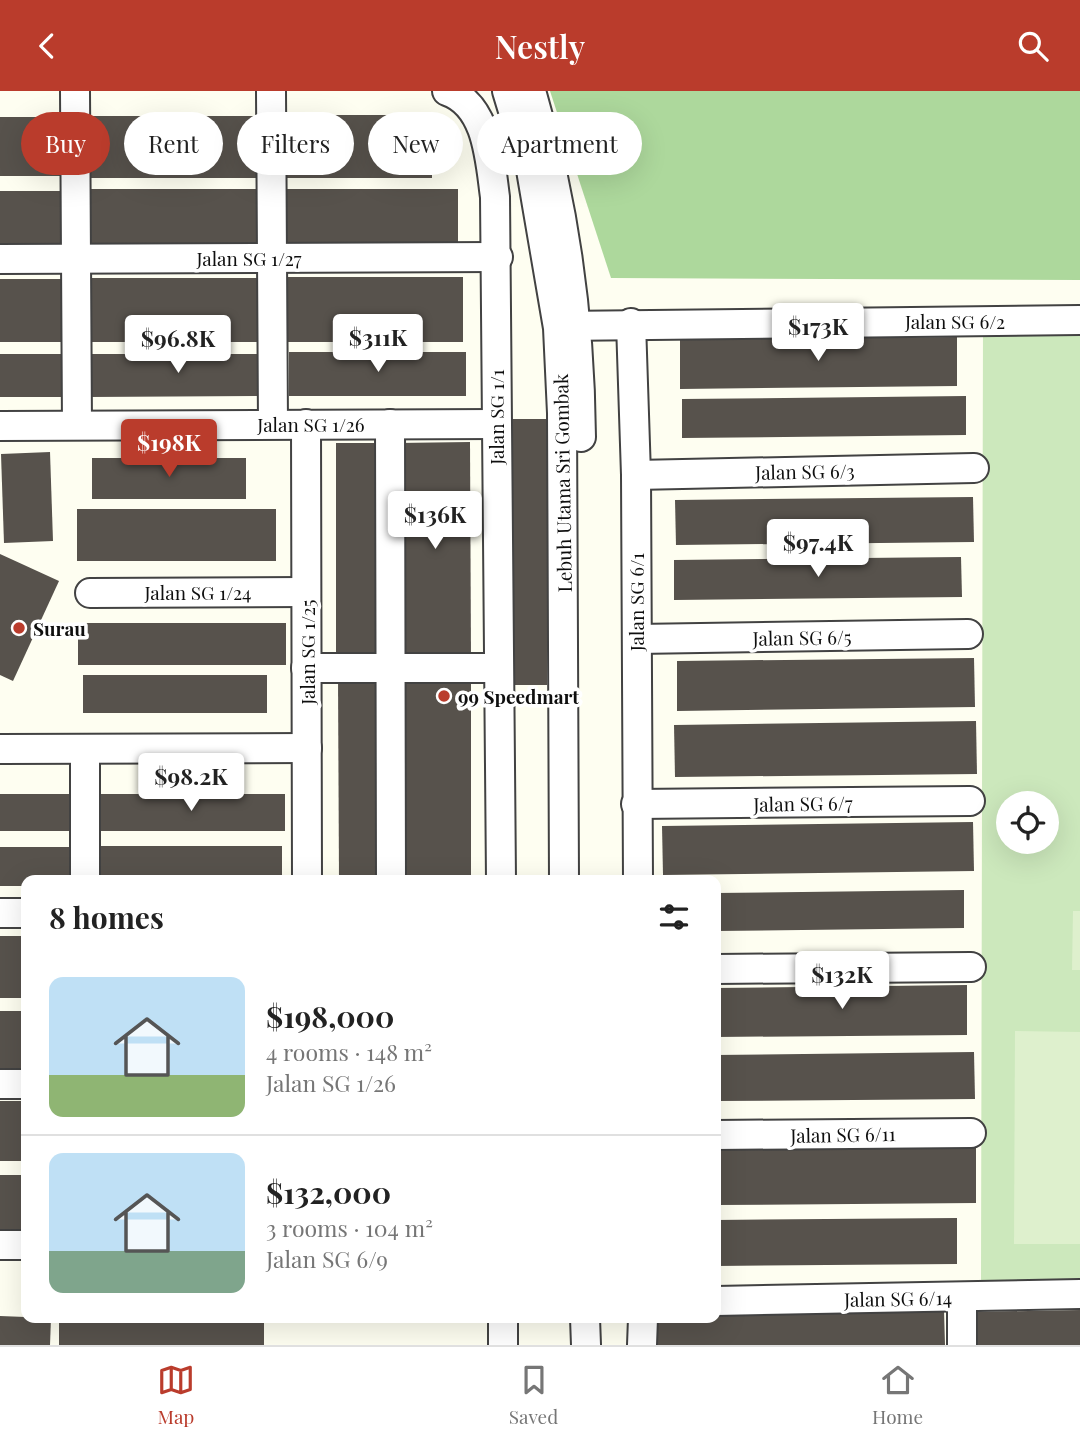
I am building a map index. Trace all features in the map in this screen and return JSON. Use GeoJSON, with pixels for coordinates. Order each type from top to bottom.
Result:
{"type":"FeatureCollection","features":[{"type":"Feature","properties":{"kind":"street"},"geometry":{"type":"LineString","coordinates":[[75,91],[77,425]]}},
{"type":"Feature","properties":{"kind":"street"},"geometry":{"type":"LineString","coordinates":[[271,91],[273,425]]}},
{"type":"Feature","properties":{"kind":"street","name":"Lebuh Utama Sri Gombak"},"geometry":{"type":"LineString","coordinates":[[507,91],[531,170],[568,325],[562,441],[564,875]]}},
{"type":"Feature","properties":{"kind":"street","name":"Lebuh Utama Sri Gombak"},"geometry":{"type":"LineString","coordinates":[[531,91],[554,167],[568,325],[583,875]]}},
{"type":"Feature","properties":{"kind":"street","name":"Jalan SG 1/1"},"geometry":{"type":"LineString","coordinates":[[449,92],[471,110],[487,137],[495,197],[498,257],[496,424],[501,875]]}},
{"type":"Feature","properties":{"kind":"street","name":"Jalan SG 1/27"},"geometry":{"type":"LineString","coordinates":[[0,259],[498,257]]}},
{"type":"Feature","properties":{"kind":"street","name":"Jalan SG 6/2"},"geometry":{"type":"LineString","coordinates":[[568,325],[1080,320]]}},
{"type":"Feature","properties":{"kind":"street","name":"Jalan SG 6/1"},"geometry":{"type":"LineString","coordinates":[[631,323],[636,475],[638,875]]}},
{"type":"Feature","properties":{"kind":"street"},"geometry":{"type":"LineString","coordinates":[[390,424],[391,875]]}},
{"type":"Feature","properties":{"kind":"street","name":"Jalan SG 1/26"},"geometry":{"type":"LineString","coordinates":[[0,426],[496,424]]}},
{"type":"Feature","properties":{"kind":"street","name":"Jalan SG 1/25"},"geometry":{"type":"LineString","coordinates":[[306,425],[307,875]]}},
{"type":"Feature","properties":{"kind":"street","name":"Jalan SG 6/3"},"geometry":{"type":"LineString","coordinates":[[636,475],[974,468]]}},
{"type":"Feature","properties":{"kind":"street","name":"Jalan SG 1/24"},"geometry":{"type":"LineString","coordinates":[[90,593],[306,592]]}},
{"type":"Feature","properties":{"kind":"street","name":"Jalan SG 6/5"},"geometry":{"type":"LineString","coordinates":[[636,639],[968,634]]}},
{"type":"Feature","properties":{"kind":"street"},"geometry":{"type":"LineString","coordinates":[[306,669],[499,668]]}},
{"type":"Feature","properties":{"kind":"street"},"geometry":{"type":"LineString","coordinates":[[0,749],[307,748]]}},
{"type":"Feature","properties":{"kind":"street"},"geometry":{"type":"LineString","coordinates":[[85,749],[85,875]]}},
{"type":"Feature","properties":{"kind":"street","name":"Jalan SG 6/7"},"geometry":{"type":"LineString","coordinates":[[636,804],[970,801]]}},
{"type":"Feature","properties":{"kind":"street"},"geometry":{"type":"LineString","coordinates":[[0,913],[21,913]]}},
{"type":"Feature","properties":{"kind":"street"},"geometry":{"type":"LineString","coordinates":[[721,969],[971,967]]}},
{"type":"Feature","properties":{"kind":"street"},"geometry":{"type":"LineString","coordinates":[[0,1084],[21,1084]]}},
{"type":"Feature","properties":{"kind":"street","name":"Jalan SG 6/11"},"geometry":{"type":"LineString","coordinates":[[721,1135],[971,1133]]}},
{"type":"Feature","properties":{"kind":"street"},"geometry":{"type":"LineString","coordinates":[[0,1245],[21,1245]]}},
{"type":"Feature","properties":{"kind":"street","name":"Jalan SG 6/14"},"geometry":{"type":"LineString","coordinates":[[721,1301],[1080,1294]]}},
{"type":"Feature","properties":{"kind":"street"},"geometry":{"type":"LineString","coordinates":[[962,1297],[962,1345]]}},
{"type":"Feature","properties":{"kind":"street"},"geometry":{"type":"LineString","coordinates":[[503,1323],[503,1345]]}},
{"type":"Feature","properties":{"kind":"street"},"geometry":{"type":"LineString","coordinates":[[567,1323],[568,1345]]}},
{"type":"Feature","properties":{"kind":"street"},"geometry":{"type":"LineString","coordinates":[[585,1323],[586,1345]]}},
{"type":"Feature","properties":{"kind":"street"},"geometry":{"type":"LineString","coordinates":[[642,1345],[643,1323]]}},
{"type":"Feature","properties":{"kind":"green space"},"geometry":{"type":"Polygon","coordinates":[[[550,91],[1080,91],[1080,280],[611,278],[577,175],[642,175],[642,112],[557,112],[550,91]]]}},
{"type":"Feature","properties":{"kind":"green space"},"geometry":{"type":"Polygon","coordinates":[[[1080,320],[1080,1283],[981,1283],[983,321],[1080,320]]]}},
{"type":"Feature","properties":{"kind":"green space"},"geometry":{"type":"Polygon","coordinates":[[[1073,911],[1080,911],[1080,970],[1072,970],[1073,911]]]}},
{"type":"Feature","properties":{"kind":"green space"},"geometry":{"type":"Polygon","coordinates":[[[1015,1031],[1080,1032],[1080,1244],[1014,1244],[1015,1031]]]}},
{"type":"Feature","properties":{"kind":"building"},"geometry":{"type":"Polygon","coordinates":[[[354,115],[368,115],[368,175],[432,175],[432,178],[277,178],[277,175],[354,175],[354,115]]]}},
{"type":"Feature","properties":{"kind":"building"},"geometry":{"type":"Polygon","coordinates":[[[110,116],[124,116],[124,175],[223,175],[223,116],[237,116],[237,175],[265,175],[265,178],[89,178],[89,175],[110,175],[110,116]]]}},
{"type":"Feature","properties":{"kind":"building"},"geometry":{"type":"Polygon","coordinates":[[[0,117],[21,117],[21,175],[70,175],[70,176],[0,176],[0,117]]]}},
{"type":"Feature","properties":{"kind":"building"},"geometry":{"type":"Polygon","coordinates":[[[90,189],[262,189],[262,250],[90,250],[90,189]]]}},
{"type":"Feature","properties":{"kind":"building"},"geometry":{"type":"Polygon","coordinates":[[[282,189],[458,189],[458,251],[282,251],[282,189]]]}},
{"type":"Feature","properties":{"kind":"building"},"geometry":{"type":"Polygon","coordinates":[[[0,191],[69,191],[69,250],[0,250],[0,191]]]}},
{"type":"Feature","properties":{"kind":"building"},"geometry":{"type":"Polygon","coordinates":[[[285,277],[463,277],[463,342],[285,342],[285,277]]]}},
{"type":"Feature","properties":{"kind":"building"},"geometry":{"type":"Polygon","coordinates":[[[89,278],[267,278],[267,342],[89,342],[89,278]]]}},
{"type":"Feature","properties":{"kind":"building"},"geometry":{"type":"Polygon","coordinates":[[[0,279],[68,279],[68,342],[0,342],[0,279]]]}},
{"type":"Feature","properties":{"kind":"building"},"geometry":{"type":"Polygon","coordinates":[[[957,337],[957,386],[680,389],[680,340],[957,337]]]}},
{"type":"Feature","properties":{"kind":"building"},"geometry":{"type":"Polygon","coordinates":[[[289,352],[466,352],[466,396],[289,396],[289,352]]]}},
{"type":"Feature","properties":{"kind":"building"},"geometry":{"type":"Polygon","coordinates":[[[0,354],[68,354],[68,397],[0,397],[0,354]]]}},
{"type":"Feature","properties":{"kind":"building"},"geometry":{"type":"Polygon","coordinates":[[[89,354],[267,354],[267,396],[89,397],[89,354]]]}},
{"type":"Feature","properties":{"kind":"building"},"geometry":{"type":"Polygon","coordinates":[[[966,396],[966,435],[682,438],[682,399],[966,396]]]}},
{"type":"Feature","properties":{"kind":"building"},"geometry":{"type":"Polygon","coordinates":[[[512,419],[547,419],[547,685],[512,685],[512,419]]]}},
{"type":"Feature","properties":{"kind":"building"},"geometry":{"type":"Polygon","coordinates":[[[470,442],[471,659],[399,659],[398,443],[470,442]]]}},
{"type":"Feature","properties":{"kind":"building"},"geometry":{"type":"Polygon","coordinates":[[[336,443],[381,443],[382,659],[336,659],[336,443]]]}},
{"type":"Feature","properties":{"kind":"building"},"geometry":{"type":"Polygon","coordinates":[[[50,452],[53,541],[4,543],[1,454],[50,452]]]}},
{"type":"Feature","properties":{"kind":"building"},"geometry":{"type":"Polygon","coordinates":[[[92,458],[246,458],[246,499],[92,499],[92,458]]]}},
{"type":"Feature","properties":{"kind":"building"},"geometry":{"type":"Polygon","coordinates":[[[973,497],[974,542],[676,545],[675,500],[973,497]]]}},
{"type":"Feature","properties":{"kind":"building"},"geometry":{"type":"Polygon","coordinates":[[[77,509],[276,509],[276,561],[77,561],[77,509]]]}},
{"type":"Feature","properties":{"kind":"building","name":"Surau"},"geometry":{"type":"Polygon","coordinates":[[[0,554],[59,581],[13,681],[0,675],[0,554]]]}},
{"type":"Feature","properties":{"kind":"building"},"geometry":{"type":"Polygon","coordinates":[[[961,557],[962,597],[674,600],[674,560],[961,557]]]}},
{"type":"Feature","properties":{"kind":"building"},"geometry":{"type":"Polygon","coordinates":[[[78,623],[286,623],[286,665],[78,665],[78,623]]]}},
{"type":"Feature","properties":{"kind":"building"},"geometry":{"type":"Polygon","coordinates":[[[974,658],[975,707],[677,711],[677,661],[974,658]]]}},
{"type":"Feature","properties":{"kind":"building"},"geometry":{"type":"Polygon","coordinates":[[[83,675],[267,675],[267,713],[83,713],[83,675]]]}},
{"type":"Feature","properties":{"kind":"building"},"geometry":{"type":"Polygon","coordinates":[[[338,677],[382,677],[382,875],[339,875],[338,677]]]}},
{"type":"Feature","properties":{"kind":"building"},"geometry":{"type":"Polygon","coordinates":[[[399,677],[471,677],[471,875],[400,875],[399,677]]]}},
{"type":"Feature","properties":{"kind":"building"},"geometry":{"type":"Polygon","coordinates":[[[976,721],[977,774],[675,777],[674,725],[976,721]]]}},
{"type":"Feature","properties":{"kind":"building"},"geometry":{"type":"Polygon","coordinates":[[[0,794],[77,794],[77,831],[0,831],[0,794]]]}},
{"type":"Feature","properties":{"kind":"building"},"geometry":{"type":"Polygon","coordinates":[[[96,794],[285,794],[285,831],[96,831],[96,794]]]}},
{"type":"Feature","properties":{"kind":"building"},"geometry":{"type":"Polygon","coordinates":[[[973,822],[974,871],[663,875],[662,826],[973,822]]]}},
{"type":"Feature","properties":{"kind":"building"},"geometry":{"type":"Polygon","coordinates":[[[97,846],[282,846],[282,875],[97,875],[97,846]]]}},
{"type":"Feature","properties":{"kind":"building"},"geometry":{"type":"Polygon","coordinates":[[[0,847],[77,847],[77,875],[21,875],[21,886],[0,886],[0,847]]]}},
{"type":"Feature","properties":{"kind":"building"},"geometry":{"type":"Polygon","coordinates":[[[964,890],[964,928],[721,931],[721,893],[964,890]]]}},
{"type":"Feature","properties":{"kind":"building"},"geometry":{"type":"Polygon","coordinates":[[[0,936],[21,936],[21,998],[0,998],[0,936]]]}},
{"type":"Feature","properties":{"kind":"building"},"geometry":{"type":"Polygon","coordinates":[[[967,985],[967,1035],[721,1037],[721,988],[967,985]]]}},
{"type":"Feature","properties":{"kind":"building"},"geometry":{"type":"Polygon","coordinates":[[[0,1011],[21,1011],[21,1070],[0,1070],[0,1011]]]}},
{"type":"Feature","properties":{"kind":"building"},"geometry":{"type":"Polygon","coordinates":[[[974,1052],[975,1099],[721,1101],[721,1055],[974,1052]]]}},
{"type":"Feature","properties":{"kind":"building"},"geometry":{"type":"Polygon","coordinates":[[[0,1101],[21,1101],[21,1161],[0,1161],[0,1101]]]}},
{"type":"Feature","properties":{"kind":"building"},"geometry":{"type":"Polygon","coordinates":[[[976,1146],[976,1203],[721,1205],[721,1148],[976,1146]]]}},
{"type":"Feature","properties":{"kind":"building"},"geometry":{"type":"Polygon","coordinates":[[[0,1175],[21,1175],[21,1233],[0,1233],[0,1175]]]}},
{"type":"Feature","properties":{"kind":"building"},"geometry":{"type":"Polygon","coordinates":[[[957,1218],[957,1264],[721,1266],[721,1220],[957,1218]]]}},
{"type":"Feature","properties":{"kind":"building"},"geometry":{"type":"Polygon","coordinates":[[[944,1310],[945,1345],[655,1345],[655,1323],[721,1323],[721,1313],[944,1310]]]}},
{"type":"Feature","properties":{"kind":"building"},"geometry":{"type":"Polygon","coordinates":[[[1080,1310],[1080,1345],[967,1345],[967,1312],[1080,1310]]]}},
{"type":"Feature","properties":{"kind":"building"},"geometry":{"type":"Polygon","coordinates":[[[0,1316],[21,1317],[21,1323],[51,1323],[50,1345],[0,1345],[0,1316]]]}},
{"type":"Feature","properties":{"kind":"building"},"geometry":{"type":"Polygon","coordinates":[[[59,1323],[264,1323],[264,1345],[59,1345],[59,1323]]]}},
{"type":"Feature","properties":{"kind":"place","name":"Surau"},"geometry":{"type":"Point","coordinates":[19,628]}},
{"type":"Feature","properties":{"kind":"place","name":"99 Speedmart"},"geometry":{"type":"Point","coordinates":[444,696]}}]}
